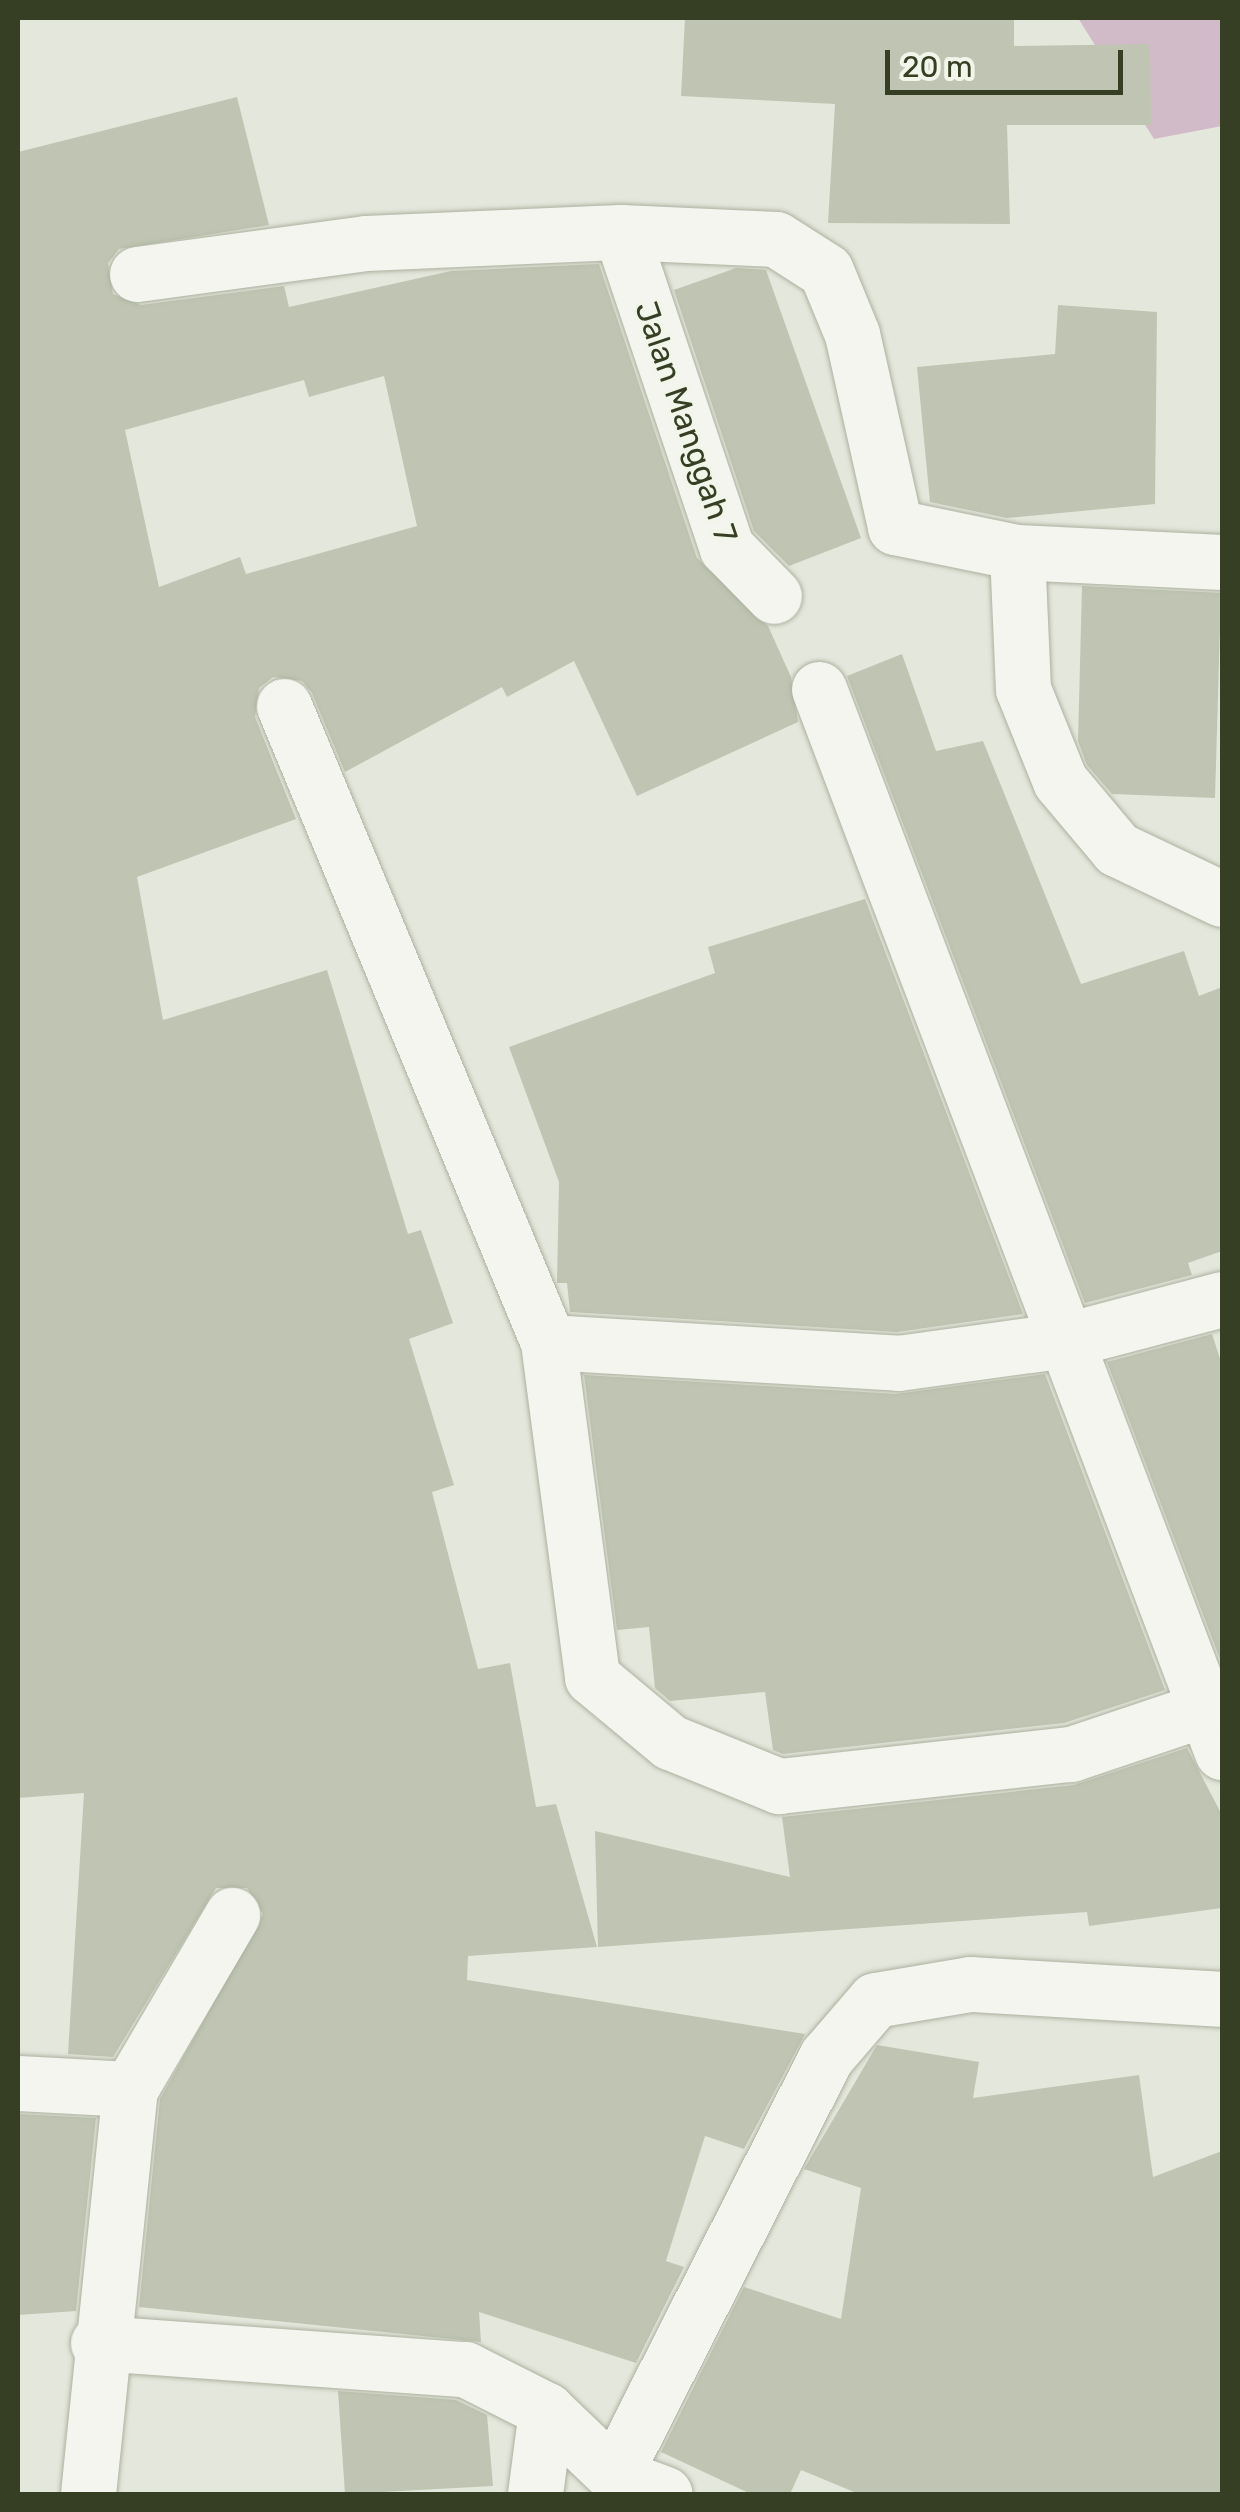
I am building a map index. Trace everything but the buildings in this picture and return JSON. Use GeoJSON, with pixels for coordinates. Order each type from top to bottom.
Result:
{"type":"FeatureCollection","features":[{"type":"Feature","properties":{"kind":"street"},"geometry":{"type":"LineString","coordinates":[[137,274],[366,243],[621,232],[776,239],[826,270],[852,334],[895,527],[1017,552],[1222,562]]}},
{"type":"Feature","properties":{"kind":"street","name":"Jalan Manggah 7"},"geometry":{"type":"LineString","coordinates":[[621,232],[727,548],[774,596]]}},
{"type":"Feature","properties":{"kind":"street"},"geometry":{"type":"LineString","coordinates":[[1017,552],[1023,689],[1060,781],[1118,848],[1222,899]]}},
{"type":"Feature","properties":{"kind":"street"},"geometry":{"type":"LineString","coordinates":[[284,706],[548,1342],[592,1677],[670,1742],[779,1786],[1071,1754],[1212,1730],[820,688]]}},
{"type":"Feature","properties":{"kind":"street"},"geometry":{"type":"LineString","coordinates":[[548,1342],[898,1363],[1067,1340],[1222,1299]]}},
{"type":"Feature","properties":{"kind":"street"},"geometry":{"type":"LineString","coordinates":[[88,2494],[98,2344],[130,2088],[232,1915]]}},
{"type":"Feature","properties":{"kind":"street"},"geometry":{"type":"LineString","coordinates":[[614,2475],[826,2056],[875,2000],[971,1984],[1222,1999]]}},
{"type":"Feature","properties":{"kind":"street"},"geometry":{"type":"LineString","coordinates":[[18,2083],[130,2088]]}},
{"type":"Feature","properties":{"kind":"street"},"geometry":{"type":"LineString","coordinates":[[98,2344],[466,2369],[546,2410],[614,2475],[665,2494]]}},
{"type":"Feature","properties":{"kind":"street"},"geometry":{"type":"LineString","coordinates":[[535,2494],[546,2410]]}},
{"type":"Feature","properties":{"kind":"shaded area"},"geometry":{"type":"Polygon","coordinates":[[[1078,18],[1222,18],[1222,126],[1154,139],[1078,18]]]}}]}
